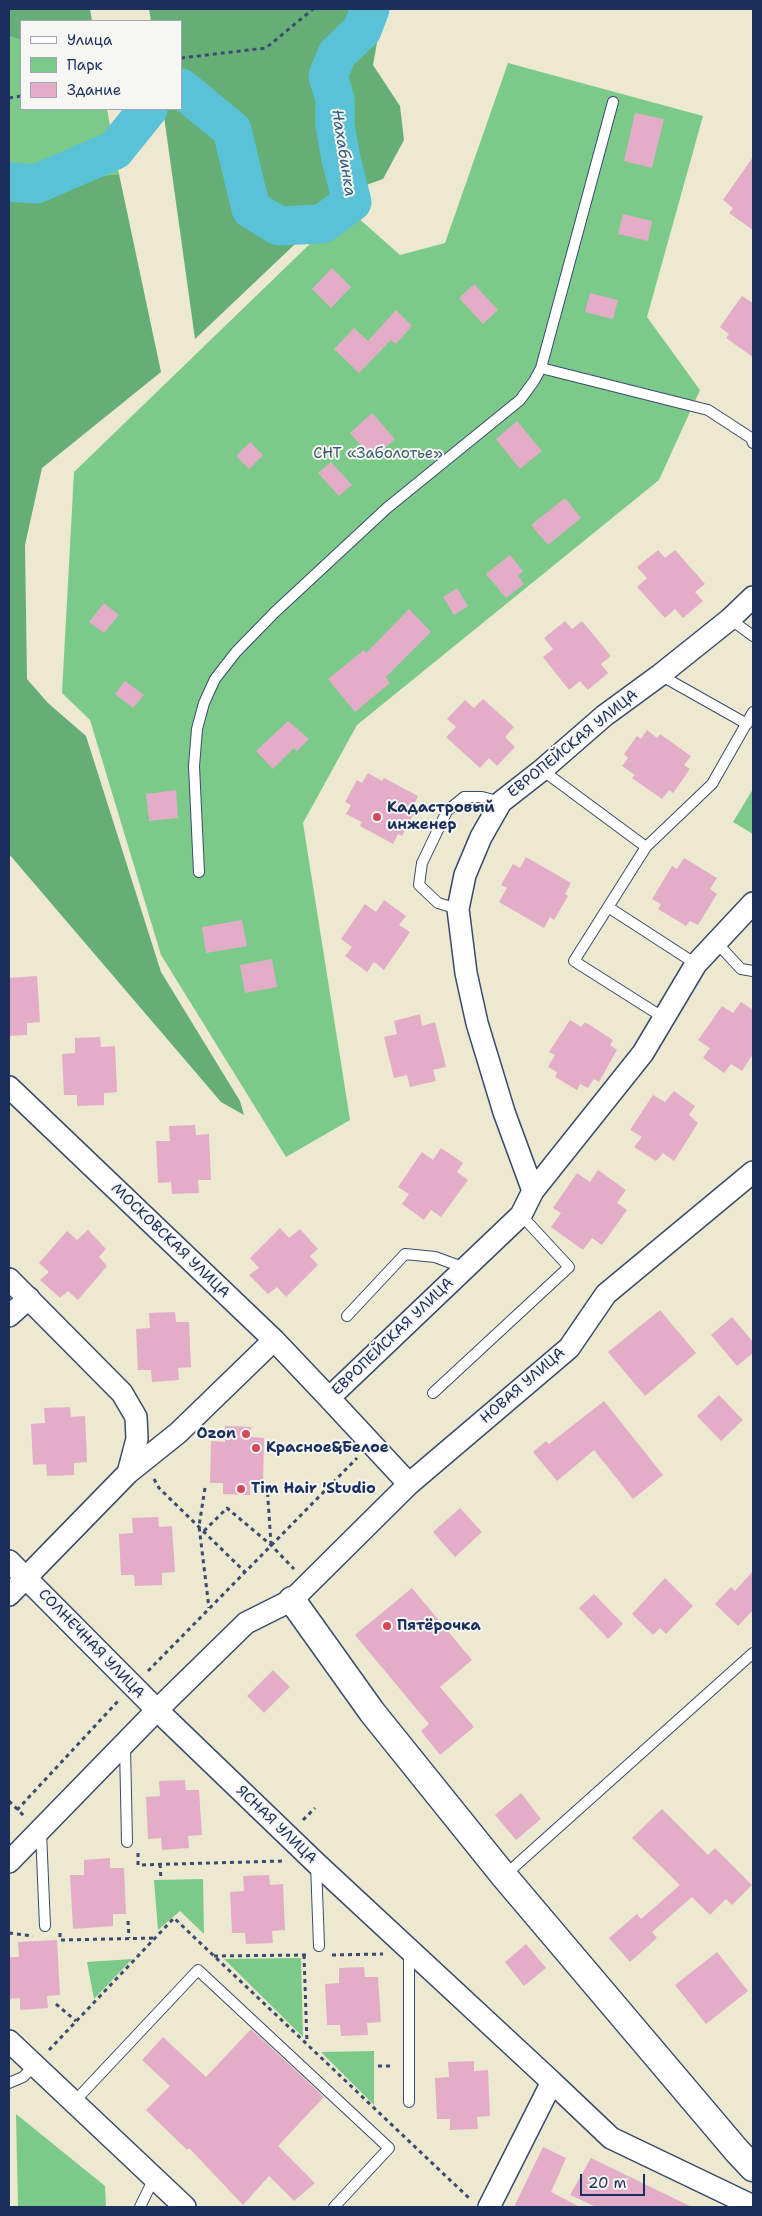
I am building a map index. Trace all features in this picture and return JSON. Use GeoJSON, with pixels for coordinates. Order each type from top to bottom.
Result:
{"type":"FeatureCollection","features":[{"type":"Feature","properties":{"kind":"street","name":"ЕВРОПЕЙСКАЯ УЛИЦА"},"geometry":{"type":"LineString","coordinates":[[533,1191],[504,1112],[477,1023],[466,973],[458,909],[465,875],[481,837],[501,802],[542,770],[604,716],[660,675],[730,619],[753,597]]}},
{"type":"Feature","properties":{"kind":"street","name":"ЕВРОПЕЙСКАЯ УЛИЦА"},"geometry":{"type":"LineString","coordinates":[[409,1484],[329,1398],[521,1215],[533,1191],[643,1053],[696,964],[717,944],[753,903]]}},
{"type":"Feature","properties":{"kind":"street","name":"МОСКОВСКАЯ УЛИЦА"},"geometry":{"type":"LineString","coordinates":[[9,1087],[274,1340],[329,1398]]}},
{"type":"Feature","properties":{"kind":"street","name":"НОВАЯ УЛИЦА"},"geometry":{"type":"LineString","coordinates":[[157,1710],[246,1623],[299,1593],[409,1484],[569,1348],[606,1294],[753,1172]]}},
{"type":"Feature","properties":{"kind":"street","name":"СОЛНЕЧНАЯ УЛИЦА"},"geometry":{"type":"LineString","coordinates":[[9,1279],[122,1393],[136,1417],[136,1467]]}},
{"type":"Feature","properties":{"kind":"street"},"geometry":{"type":"LineString","coordinates":[[9,1316],[29,1298]]}},
{"type":"Feature","properties":{"kind":"street","name":"СОЛНЕЧНАЯ УЛИЦА"},"geometry":{"type":"LineString","coordinates":[[9,1595],[136,1467],[178,1433],[274,1340]]}},
{"type":"Feature","properties":{"kind":"street","name":"СОЛНЕЧНАЯ УЛИЦА"},"geometry":{"type":"LineString","coordinates":[[9,1561],[157,1710]]}},
{"type":"Feature","properties":{"kind":"street"},"geometry":{"type":"LineString","coordinates":[[299,1593],[372,1712],[504,1876],[737,2152],[753,2168]]}},
{"type":"Feature","properties":{"kind":"street"},"geometry":{"type":"LineString","coordinates":[[9,1862],[157,1710]]}},
{"type":"Feature","properties":{"kind":"street","name":"ЯСНАЯ УЛИЦА"},"geometry":{"type":"LineString","coordinates":[[157,1710],[316,1863],[611,2138],[753,2206]]}},
{"type":"Feature","properties":{"kind":"street"},"geometry":{"type":"LineString","coordinates":[[9,2041],[184,2207]]}},
{"type":"Feature","properties":{"kind":"street"},"geometry":{"type":"LineString","coordinates":[[489,2207],[552,2082]]}},
{"type":"Feature","properties":{"kind":"lane"},"geometry":{"type":"LineString","coordinates":[[199,872],[195,776],[197,729],[204,702],[215,679],[236,652],[275,612],[380,515],[520,400],[541,368],[613,102]]}},
{"type":"Feature","properties":{"kind":"lane"},"geometry":{"type":"LineString","coordinates":[[541,368],[708,410],[750,438],[753,443]]}},
{"type":"Feature","properties":{"kind":"lane"},"geometry":{"type":"LineString","coordinates":[[730,619],[753,636]]}},
{"type":"Feature","properties":{"kind":"lane"},"geometry":{"type":"LineString","coordinates":[[660,675],[746,724]]}},
{"type":"Feature","properties":{"kind":"lane"},"geometry":{"type":"LineString","coordinates":[[664,1018],[574,961],[646,847],[712,784],[753,712]]}},
{"type":"Feature","properties":{"kind":"lane"},"geometry":{"type":"LineString","coordinates":[[542,770],[646,847]]}},
{"type":"Feature","properties":{"kind":"lane"},"geometry":{"type":"LineString","coordinates":[[458,909],[438,904],[419,885],[422,863],[447,811],[464,797],[501,802]]}},
{"type":"Feature","properties":{"kind":"lane"},"geometry":{"type":"LineString","coordinates":[[608,907],[696,964]]}},
{"type":"Feature","properties":{"kind":"lane"},"geometry":{"type":"LineString","coordinates":[[717,944],[741,969],[753,971]]}},
{"type":"Feature","properties":{"kind":"lane"},"geometry":{"type":"LineString","coordinates":[[433,1393],[569,1267],[521,1215]]}},
{"type":"Feature","properties":{"kind":"lane"},"geometry":{"type":"LineString","coordinates":[[347,1316],[404,1254],[435,1257],[465,1268]]}},
{"type":"Feature","properties":{"kind":"lane"},"geometry":{"type":"LineString","coordinates":[[504,1876],[753,1653]]}},
{"type":"Feature","properties":{"kind":"lane"},"geometry":{"type":"LineString","coordinates":[[124,1743],[126,1842]]}},
{"type":"Feature","properties":{"kind":"lane"},"geometry":{"type":"LineString","coordinates":[[41,1829],[45,1926]]}},
{"type":"Feature","properties":{"kind":"lane"},"geometry":{"type":"LineString","coordinates":[[316,1863],[319,1952]]}},
{"type":"Feature","properties":{"kind":"lane"},"geometry":{"type":"LineString","coordinates":[[409,1949],[409,2102]]}},
{"type":"Feature","properties":{"kind":"lane"},"geometry":{"type":"LineString","coordinates":[[74,2102],[198,1970],[389,2148],[334,2207]]}},
{"type":"Feature","properties":{"kind":"lane"},"geometry":{"type":"LineString","coordinates":[[9,2083],[16,2082],[35,2065]]}},
{"type":"Feature","properties":{"kind":"lane"},"geometry":{"type":"LineString","coordinates":[[140,2207],[154,2178]]}},
{"type":"Feature","properties":{"kind":"path"},"geometry":{"type":"LineString","coordinates":[[182,58],[266,48],[313,9]]}},
{"type":"Feature","properties":{"kind":"path"},"geometry":{"type":"LineString","coordinates":[[18,1810],[132,1686],[372,1443]]}},
{"type":"Feature","properties":{"kind":"path"},"geometry":{"type":"LineString","coordinates":[[136,1467],[246,1572]]}},
{"type":"Feature","properties":{"kind":"path"},"geometry":{"type":"LineString","coordinates":[[267,1485],[272,1545]]}},
{"type":"Feature","properties":{"kind":"path"},"geometry":{"type":"LineString","coordinates":[[205,1488],[199,1526],[209,1608]]}},
{"type":"Feature","properties":{"kind":"path"},"geometry":{"type":"LineString","coordinates":[[204,1531],[227,1508],[272,1545],[299,1593]]}},
{"type":"Feature","properties":{"kind":"path"},"geometry":{"type":"LineString","coordinates":[[138,1845],[138,1865],[284,1861]]}},
{"type":"Feature","properties":{"kind":"path"},"geometry":{"type":"LineString","coordinates":[[160,1864],[161,1880]]}},
{"type":"Feature","properties":{"kind":"path"},"geometry":{"type":"LineString","coordinates":[[128,1921],[129,1938]]}},
{"type":"Feature","properties":{"kind":"path"},"geometry":{"type":"LineString","coordinates":[[60,1931],[60,1940],[156,1938]]}},
{"type":"Feature","properties":{"kind":"path"},"geometry":{"type":"LineString","coordinates":[[304,1945],[307,2044]]}},
{"type":"Feature","properties":{"kind":"path"},"geometry":{"type":"LineString","coordinates":[[214,1956],[304,1955],[319,1952],[384,1954]]}},
{"type":"Feature","properties":{"kind":"path"},"geometry":{"type":"LineString","coordinates":[[56,2004],[76,2021]]}},
{"type":"Feature","properties":{"kind":"path"},"geometry":{"type":"LineString","coordinates":[[378,2066],[396,2066],[396,2056]]}},
{"type":"Feature","properties":{"kind":"green space"},"geometry":{"type":"Polygon","coordinates":[[[9,9],[90,9],[92,20],[20,20],[20,40],[9,36],[9,9]]]}},
{"type":"Feature","properties":{"kind":"green space"},"geometry":{"type":"Polygon","coordinates":[[[149,9],[383,9],[373,65],[400,106],[404,140],[383,179],[352,190],[195,339],[163,110],[182,110],[182,20],[151,20],[149,9]]]}},
{"type":"Feature","properties":{"kind":"green space"},"geometry":{"type":"Polygon","coordinates":[[[9,36],[20,40],[20,110],[107,110],[119,174],[83,178],[50,195],[13,196],[9,200],[9,36]]]}},
{"type":"Feature","properties":{"kind":"green space","name":"СНТ «Заболотье»"},"geometry":{"type":"Polygon","coordinates":[[[508,63],[703,116],[647,317],[700,390],[659,480],[357,725],[303,823],[350,1120],[286,1157],[161,955],[90,720],[62,693],[74,472],[347,208],[400,255],[445,243],[508,63]]]}},
{"type":"Feature","properties":{"kind":"green space"},"geometry":{"type":"Polygon","coordinates":[[[119,174],[161,372],[42,468],[25,545],[27,679],[48,703],[86,736],[161,972],[240,1101],[244,1115],[221,1102],[9,854],[9,200],[13,196],[50,195],[83,178],[119,174]]]}},
{"type":"Feature","properties":{"kind":"green space"},"geometry":{"type":"Polygon","coordinates":[[[753,789],[753,834],[733,822],[753,789]]]}},
{"type":"Feature","properties":{"kind":"green space"},"geometry":{"type":"Polygon","coordinates":[[[203,1879],[204,1934],[180,1911],[158,1930],[154,1880],[203,1879]]]}},
{"type":"Feature","properties":{"kind":"green space"},"geometry":{"type":"Polygon","coordinates":[[[301,1958],[303,2037],[224,1959],[301,1958]]]}},
{"type":"Feature","properties":{"kind":"green space"},"geometry":{"type":"Polygon","coordinates":[[[132,1959],[94,1999],[87,1962],[132,1959]]]}},
{"type":"Feature","properties":{"kind":"green space"},"geometry":{"type":"Polygon","coordinates":[[[374,2051],[374,2105],[321,2052],[374,2051]]]}},
{"type":"Feature","properties":{"kind":"green space"},"geometry":{"type":"Polygon","coordinates":[[[16,2114],[105,2186],[106,2207],[18,2207],[16,2114]]]}},
{"type":"Feature","properties":{"kind":"building"},"geometry":{"type":"Polygon","coordinates":[[[635,113],[664,119],[652,168],[624,161],[635,113]]]}},
{"type":"Feature","properties":{"kind":"building"},"geometry":{"type":"Polygon","coordinates":[[[753,157],[753,230],[729,213],[733,208],[723,200],[753,157]]]}},
{"type":"Feature","properties":{"kind":"building"},"geometry":{"type":"Polygon","coordinates":[[[623,214],[652,221],[648,241],[618,234],[623,214]]]}},
{"type":"Feature","properties":{"kind":"building"},"geometry":{"type":"Polygon","coordinates":[[[332,268],[351,287],[331,308],[312,289],[332,268]]]}},
{"type":"Feature","properties":{"kind":"building"},"geometry":{"type":"Polygon","coordinates":[[[474,284],[498,310],[483,324],[459,298],[474,284]]]}},
{"type":"Feature","properties":{"kind":"building"},"geometry":{"type":"Polygon","coordinates":[[[590,293],[618,300],[613,319],[585,312],[590,293]]]}},
{"type":"Feature","properties":{"kind":"building"},"geometry":{"type":"Polygon","coordinates":[[[742,296],[753,303],[753,357],[726,338],[729,334],[720,327],[742,296]]]}},
{"type":"Feature","properties":{"kind":"building"},"geometry":{"type":"Polygon","coordinates":[[[396,310],[412,326],[396,344],[391,340],[359,373],[334,349],[354,328],[368,341],[396,310]]]}},
{"type":"Feature","properties":{"kind":"building"},"geometry":{"type":"Polygon","coordinates":[[[372,413],[395,439],[373,459],[350,433],[372,413]]]}},
{"type":"Feature","properties":{"kind":"building"},"geometry":{"type":"Polygon","coordinates":[[[517,421],[542,451],[520,469],[496,439],[517,421]]]}},
{"type":"Feature","properties":{"kind":"building"},"geometry":{"type":"Polygon","coordinates":[[[250,442],[263,455],[249,469],[236,456],[250,442]]]}},
{"type":"Feature","properties":{"kind":"building"},"geometry":{"type":"Polygon","coordinates":[[[331,462],[352,485],[339,496],[318,473],[331,462]]]}},
{"type":"Feature","properties":{"kind":"building"},"geometry":{"type":"Polygon","coordinates":[[[565,498],[581,518],[548,545],[531,525],[565,498]]]}},
{"type":"Feature","properties":{"kind":"building"},"geometry":{"type":"Polygon","coordinates":[[[658,550],[665,558],[675,550],[705,584],[695,592],[703,601],[683,618],[675,609],[665,618],[637,587],[647,578],[637,567],[658,550]]]}},
{"type":"Feature","properties":{"kind":"building"},"geometry":{"type":"Polygon","coordinates":[[[510,555],[523,571],[518,576],[524,584],[506,598],[486,574],[510,555]]]}},
{"type":"Feature","properties":{"kind":"building"},"geometry":{"type":"Polygon","coordinates":[[[457,588],[468,606],[454,615],[443,597],[457,588]]]}},
{"type":"Feature","properties":{"kind":"building"},"geometry":{"type":"Polygon","coordinates":[[[104,603],[119,615],[104,633],[89,622],[104,603]]]}},
{"type":"Feature","properties":{"kind":"building"},"geometry":{"type":"Polygon","coordinates":[[[409,609],[431,632],[386,677],[390,683],[355,712],[328,679],[364,650],[366,653],[409,609]]]}},
{"type":"Feature","properties":{"kind":"building"},"geometry":{"type":"Polygon","coordinates":[[[565,621],[572,629],[582,621],[611,656],[601,664],[608,673],[588,690],[580,681],[569,690],[543,657],[553,649],[544,638],[565,621]]]}},
{"type":"Feature","properties":{"kind":"building"},"geometry":{"type":"Polygon","coordinates":[[[125,681],[144,695],[133,708],[115,694],[125,681]]]}},
{"type":"Feature","properties":{"kind":"building"},"geometry":{"type":"Polygon","coordinates":[[[483,699],[514,727],[505,737],[515,747],[497,766],[489,758],[480,768],[446,737],[456,727],[447,719],[465,700],[474,708],[483,699]]]}},
{"type":"Feature","properties":{"kind":"building"},"geometry":{"type":"Polygon","coordinates":[[[288,721],[309,739],[297,751],[294,748],[273,769],[256,751],[288,721]]]}},
{"type":"Feature","properties":{"kind":"building"},"geometry":{"type":"Polygon","coordinates":[[[647,730],[657,738],[660,734],[691,756],[684,765],[690,769],[673,793],[669,790],[662,799],[632,778],[635,775],[622,766],[628,758],[624,754],[637,736],[641,739],[647,730]]]}},
{"type":"Feature","properties":{"kind":"building"},"geometry":{"type":"Polygon","coordinates":[[[368,773],[382,781],[384,778],[418,796],[414,805],[418,806],[402,836],[398,834],[393,844],[360,826],[362,822],[346,814],[351,805],[345,802],[357,780],[362,783],[368,773]]]}},
{"type":"Feature","properties":{"kind":"building"},"geometry":{"type":"Polygon","coordinates":[[[176,790],[178,818],[149,821],[146,794],[176,790]]]}},
{"type":"Feature","properties":{"kind":"building"},"geometry":{"type":"Polygon","coordinates":[[[526,857],[571,883],[565,894],[568,896],[554,920],[550,917],[544,928],[499,902],[507,888],[501,885],[513,864],[520,868],[526,857]]]}},
{"type":"Feature","properties":{"kind":"building"},"geometry":{"type":"Polygon","coordinates":[[[684,858],[717,878],[710,889],[717,894],[698,925],[690,921],[686,926],[658,909],[661,904],[652,899],[672,866],[677,869],[684,858]]]}},
{"type":"Feature","properties":{"kind":"building"},"geometry":{"type":"Polygon","coordinates":[[[384,900],[406,916],[399,925],[410,932],[384,970],[374,962],[367,972],[345,956],[352,947],[341,939],[365,904],[376,912],[384,900]]]}},
{"type":"Feature","properties":{"kind":"building"},"geometry":{"type":"Polygon","coordinates":[[[242,920],[247,946],[206,953],[202,927],[242,920]]]}},
{"type":"Feature","properties":{"kind":"building"},"geometry":{"type":"Polygon","coordinates":[[[272,959],[277,987],[245,993],[240,965],[272,959]]]}},
{"type":"Feature","properties":{"kind":"building"},"geometry":{"type":"Polygon","coordinates":[[[37,976],[40,1022],[27,1023],[27,1035],[9,1036],[9,978],[37,976]]]}},
{"type":"Feature","properties":{"kind":"building"},"geometry":{"type":"Polygon","coordinates":[[[741,1002],[753,1010],[753,1054],[742,1071],[731,1064],[724,1073],[703,1058],[710,1048],[698,1040],[722,1006],[733,1013],[741,1002]]]}},
{"type":"Feature","properties":{"kind":"building"},"geometry":{"type":"Polygon","coordinates":[[[420,1014],[422,1026],[435,1022],[446,1067],[433,1070],[436,1081],[410,1087],[407,1075],[394,1078],[384,1037],[397,1034],[394,1021],[420,1014]]]}},
{"type":"Feature","properties":{"kind":"building"},"geometry":{"type":"Polygon","coordinates":[[[570,1020],[581,1027],[585,1022],[613,1040],[610,1045],[617,1050],[599,1082],[594,1079],[588,1088],[580,1084],[577,1090],[555,1077],[557,1072],[548,1067],[555,1055],[549,1052],[570,1020]]]}},
{"type":"Feature","properties":{"kind":"building"},"geometry":{"type":"Polygon","coordinates":[[[100,1037],[101,1047],[115,1046],[117,1092],[104,1093],[104,1105],[77,1106],[77,1095],[64,1095],[62,1054],[75,1053],[75,1038],[100,1037]]]}},
{"type":"Feature","properties":{"kind":"building"},"geometry":{"type":"Polygon","coordinates":[[[674,1091],[695,1106],[689,1115],[698,1123],[674,1161],[663,1153],[656,1161],[634,1147],[642,1137],[630,1130],[653,1095],[665,1102],[674,1091]]]}},
{"type":"Feature","properties":{"kind":"building"},"geometry":{"type":"Polygon","coordinates":[[[195,1125],[196,1135],[209,1134],[211,1180],[198,1180],[199,1193],[172,1194],[171,1182],[158,1183],[156,1141],[170,1141],[169,1126],[195,1125]]]}},
{"type":"Feature","properties":{"kind":"building"},"geometry":{"type":"Polygon","coordinates":[[[441,1148],[463,1163],[457,1172],[468,1180],[441,1217],[431,1210],[424,1220],[402,1204],[409,1194],[398,1187],[422,1152],[433,1160],[441,1148]]]}},
{"type":"Feature","properties":{"kind":"building"},"geometry":{"type":"Polygon","coordinates":[[[598,1170],[626,1190],[617,1203],[627,1210],[602,1245],[592,1238],[583,1250],[551,1227],[561,1213],[553,1208],[577,1173],[590,1182],[598,1170]]]}},
{"type":"Feature","properties":{"kind":"building"},"geometry":{"type":"Polygon","coordinates":[[[280,1228],[289,1238],[300,1229],[318,1249],[310,1256],[318,1265],[286,1297],[277,1287],[268,1294],[249,1275],[259,1268],[250,1258],[280,1228]]]}},
{"type":"Feature","properties":{"kind":"building"},"geometry":{"type":"Polygon","coordinates":[[[88,1230],[106,1249],[99,1257],[107,1266],[78,1300],[68,1291],[60,1298],[40,1280],[49,1272],[39,1263],[67,1231],[77,1240],[88,1230]]]}},
{"type":"Feature","properties":{"kind":"building"},"geometry":{"type":"Polygon","coordinates":[[[660,1310],[696,1353],[645,1396],[608,1352],[660,1310]]]}},
{"type":"Feature","properties":{"kind":"building"},"geometry":{"type":"Polygon","coordinates":[[[175,1312],[176,1322],[189,1322],[191,1367],[178,1368],[179,1380],[152,1382],[151,1370],[138,1370],[136,1329],[150,1328],[149,1313],[175,1312]]]}},
{"type":"Feature","properties":{"kind":"building"},"geometry":{"type":"Polygon","coordinates":[[[732,1317],[753,1342],[753,1353],[737,1366],[711,1335],[732,1317]]]}},
{"type":"Feature","properties":{"kind":"building"},"geometry":{"type":"Polygon","coordinates":[[[719,1395],[743,1420],[721,1441],[697,1416],[719,1395]]]}},
{"type":"Feature","properties":{"kind":"building"},"geometry":{"type":"Polygon","coordinates":[[[604,1401],[663,1475],[633,1499],[594,1450],[557,1481],[533,1452],[546,1441],[549,1444],[604,1401]]]}},
{"type":"Feature","properties":{"kind":"building"},"geometry":{"type":"Polygon","coordinates":[[[70,1407],[71,1417],[85,1416],[87,1462],[74,1463],[74,1475],[47,1476],[46,1464],[33,1465],[31,1424],[45,1423],[44,1408],[70,1407]]]}},
{"type":"Feature","properties":{"kind":"building"},"geometry":{"type":"Polygon","coordinates":[[[225,1426],[251,1427],[251,1437],[264,1438],[263,1484],[250,1483],[250,1495],[223,1494],[223,1483],[210,1483],[211,1441],[225,1442],[225,1426]]]}},
{"type":"Feature","properties":{"kind":"building"},"geometry":{"type":"Polygon","coordinates":[[[460,1508],[482,1532],[455,1557],[433,1532],[460,1508]]]}},
{"type":"Feature","properties":{"kind":"building"},"geometry":{"type":"Polygon","coordinates":[[[158,1517],[159,1527],[172,1526],[175,1572],[162,1573],[162,1585],[135,1586],[134,1575],[121,1575],[119,1534],[133,1533],[132,1518],[158,1517]]]}},
{"type":"Feature","properties":{"kind":"building"},"geometry":{"type":"Polygon","coordinates":[[[753,1571],[753,1610],[738,1626],[715,1604],[731,1587],[735,1591],[753,1571]]]}},
{"type":"Feature","properties":{"kind":"building"},"geometry":{"type":"Polygon","coordinates":[[[665,1578],[693,1606],[666,1634],[660,1628],[653,1635],[632,1614],[665,1578]]]}},
{"type":"Feature","properties":{"kind":"building"},"geometry":{"type":"Polygon","coordinates":[[[412,1588],[472,1660],[440,1687],[474,1727],[440,1755],[421,1731],[429,1724],[355,1635],[412,1588]]]}},
{"type":"Feature","properties":{"kind":"building"},"geometry":{"type":"Polygon","coordinates":[[[594,1594],[623,1624],[608,1639],[579,1608],[594,1594]]]}},
{"type":"Feature","properties":{"kind":"building"},"geometry":{"type":"Polygon","coordinates":[[[273,1670],[290,1687],[264,1713],[247,1696],[273,1670]]]}},
{"type":"Feature","properties":{"kind":"building"},"geometry":{"type":"Polygon","coordinates":[[[185,1780],[186,1790],[199,1790],[202,1835],[188,1836],[189,1848],[162,1850],[161,1838],[148,1839],[146,1797],[160,1796],[159,1781],[185,1780]]]}},
{"type":"Feature","properties":{"kind":"building"},"geometry":{"type":"Polygon","coordinates":[[[521,1793],[541,1819],[516,1840],[495,1815],[521,1793]]]}},
{"type":"Feature","properties":{"kind":"building"},"geometry":{"type":"Polygon","coordinates":[[[662,1809],[708,1855],[715,1848],[752,1885],[732,1905],[726,1899],[710,1915],[692,1897],[652,1932],[657,1938],[630,1962],[609,1938],[637,1914],[641,1919],[680,1885],[632,1838],[662,1809]]]}},
{"type":"Feature","properties":{"kind":"building"},"geometry":{"type":"Polygon","coordinates":[[[110,1858],[110,1868],[124,1868],[126,1914],[113,1914],[113,1926],[73,1929],[70,1875],[84,1875],[84,1860],[110,1858]]]}},
{"type":"Feature","properties":{"kind":"building"},"geometry":{"type":"Polygon","coordinates":[[[269,1875],[270,1885],[283,1884],[285,1930],[272,1931],[273,1943],[246,1944],[245,1933],[232,1933],[230,1892],[244,1891],[243,1876],[269,1875]]]}},
{"type":"Feature","properties":{"kind":"building"},"geometry":{"type":"Polygon","coordinates":[[[57,1940],[60,1995],[47,1996],[48,2008],[20,2010],[20,1998],[9,1999],[9,1957],[19,1957],[18,1942],[57,1940]]]}},
{"type":"Feature","properties":{"kind":"building"},"geometry":{"type":"Polygon","coordinates":[[[526,1944],[546,1968],[524,1986],[505,1962],[526,1944]]]}},
{"type":"Feature","properties":{"kind":"building"},"geometry":{"type":"Polygon","coordinates":[[[717,1952],[748,1991],[706,2024],[675,1985],[717,1952]]]}},
{"type":"Feature","properties":{"kind":"building"},"geometry":{"type":"Polygon","coordinates":[[[364,1967],[365,1977],[378,1977],[381,2022],[367,2023],[368,2035],[341,2036],[340,2025],[327,2025],[325,1984],[339,1983],[339,1968],[364,1967]]]}},
{"type":"Feature","properties":{"kind":"building"},"geometry":{"type":"Polygon","coordinates":[[[251,2029],[324,2097],[278,2146],[315,2183],[294,2201],[269,2176],[243,2205],[189,2148],[187,2150],[146,2110],[170,2086],[142,2060],[163,2037],[206,2077],[251,2029]]]}},
{"type":"Feature","properties":{"kind":"building"},"geometry":{"type":"Polygon","coordinates":[[[474,2061],[474,2071],[488,2070],[490,2116],[477,2117],[478,2129],[450,2130],[450,2119],[437,2119],[435,2078],[449,2077],[448,2062],[474,2061]]]}},
{"type":"Feature","properties":{"kind":"building"},"geometry":{"type":"Polygon","coordinates":[[[543,2147],[566,2158],[551,2192],[580,2207],[514,2207],[543,2147]]]}},
{"type":"Feature","properties":{"kind":"building"},"geometry":{"type":"Polygon","coordinates":[[[591,2158],[692,2207],[596,2207],[570,2195],[591,2158]]]}},
{"type":"Feature","properties":{"kind":"waterway","name":"Нахабинка"},"geometry":{"type":"LineString","coordinates":[[182,89],[232,130],[251,209],[279,226],[322,224],[352,202],[341,159],[335,125],[335,99],[328,76],[337,54],[362,30],[370,9]]}},
{"type":"Feature","properties":{"kind":"waterway","name":"Нахабинка"},"geometry":{"type":"LineString","coordinates":[[9,182],[36,184],[115,150],[147,110]]}},
{"type":"Feature","properties":{"kind":"place","name":"Кадастровый инженер"},"geometry":{"type":"Point","coordinates":[377,817]}},
{"type":"Feature","properties":{"kind":"place","name":"Ozon"},"geometry":{"type":"Point","coordinates":[246,1434]}},
{"type":"Feature","properties":{"kind":"place","name":"Красное&Белое"},"geometry":{"type":"Point","coordinates":[256,1448]}},
{"type":"Feature","properties":{"kind":"place","name":"Tim Hair 'Studio"},"geometry":{"type":"Point","coordinates":[241,1489]}},
{"type":"Feature","properties":{"kind":"place","name":"Пятёрочка"},"geometry":{"type":"Point","coordinates":[387,1626]}}]}
